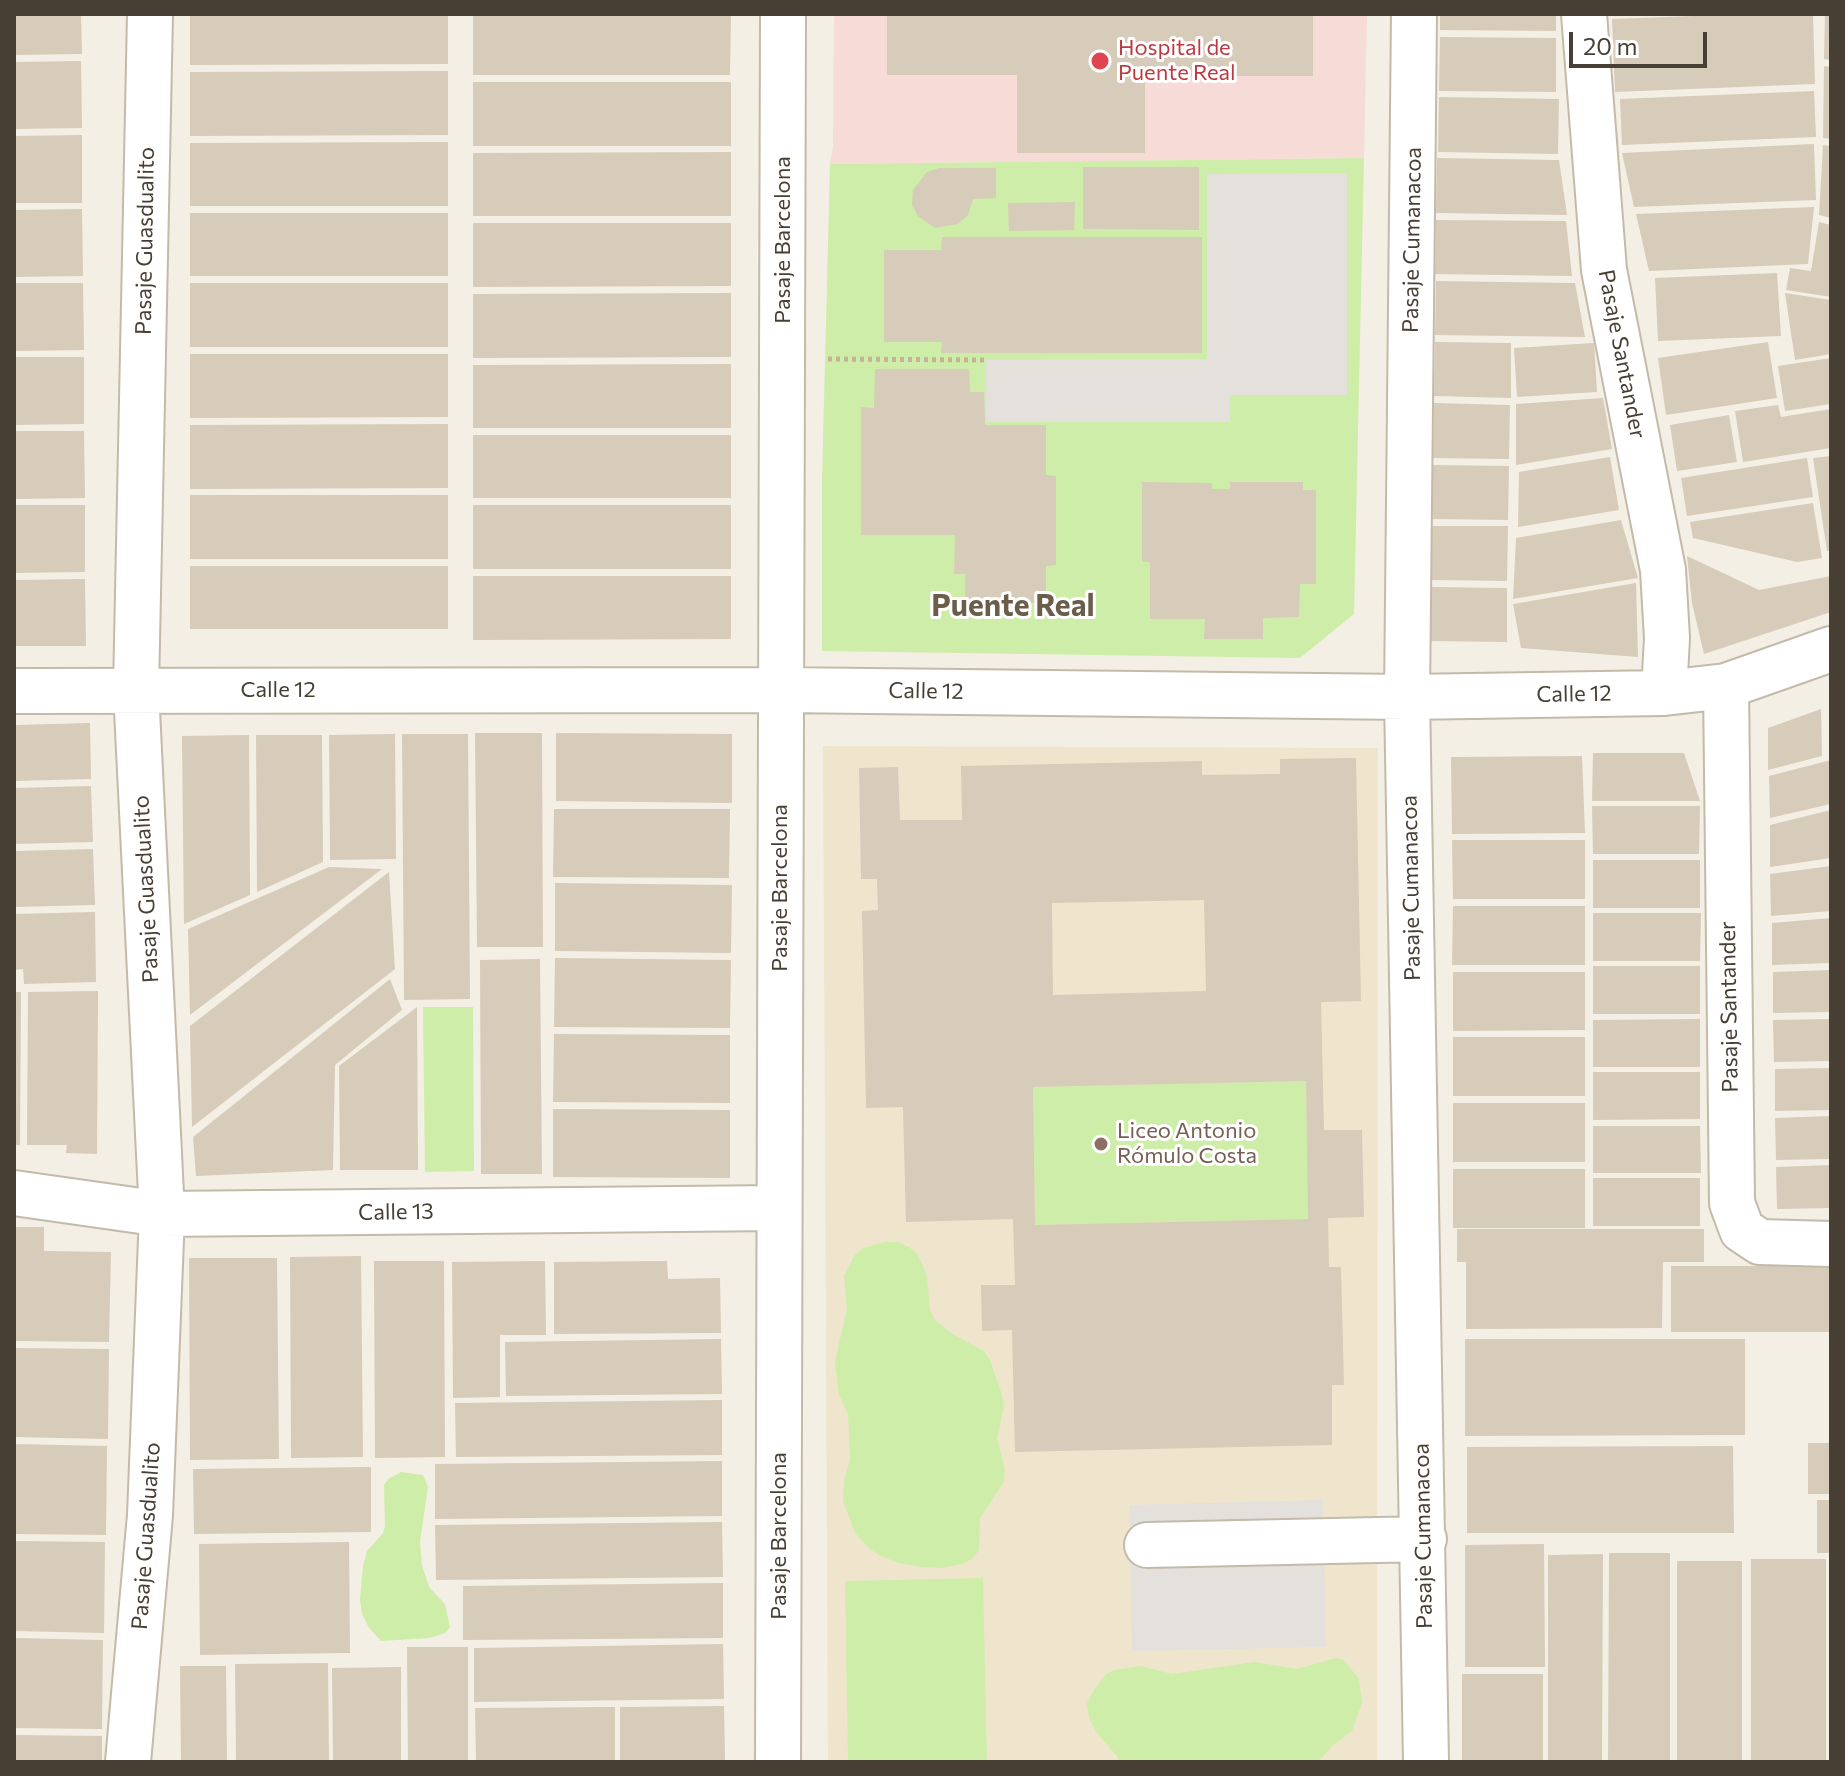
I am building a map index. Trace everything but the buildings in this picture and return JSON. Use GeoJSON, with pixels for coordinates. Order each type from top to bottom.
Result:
{"type":"FeatureCollection","features":[{"type":"Feature","properties":{"kind":"street","name":"Pasaje Guasdualito"},"geometry":{"type":"LineString","coordinates":[[128,1762],[150,1515],[162,1214],[136,690],[150,14]]}},
{"type":"Feature","properties":{"kind":"street","name":"Pasaje Barcelona"},"geometry":{"type":"LineString","coordinates":[[778,1762],[783,14]]}},
{"type":"Feature","properties":{"kind":"street","name":"Pasaje Cumanacoa"},"geometry":{"type":"LineString","coordinates":[[1414,14],[1407,697],[1426,1762]]}},
{"type":"Feature","properties":{"kind":"street","name":"Pasaje Santander"},"geometry":{"type":"LineString","coordinates":[[1584,14],[1604,270],[1663,570],[1667,638],[1664,693]]}},
{"type":"Feature","properties":{"kind":"street","name":"Calle 12"},"geometry":{"type":"LineString","coordinates":[[14,691],[781,690],[1407,697],[1664,693],[1726,686],[1831,649]]}},
{"type":"Feature","properties":{"kind":"street","name":"Pasaje Santander"},"geometry":{"type":"LineString","coordinates":[[1726,686],[1732,1203],[1742,1230],[1760,1242],[1831,1244]]}},
{"type":"Feature","properties":{"kind":"street","name":"Calle 13"},"geometry":{"type":"LineString","coordinates":[[14,1193],[162,1214],[779,1208]]}},
{"type":"Feature","properties":{"kind":"street"},"geometry":{"type":"LineString","coordinates":[[1147,1545],[1424,1539]]}},
{"type":"Feature","properties":{"kind":"path"},"geometry":{"type":"LineString","coordinates":[[783,359],[986,360]]}},
{"type":"Feature","properties":{"kind":"shaded area","name":"Hospital de Puente Real"},"geometry":{"type":"Polygon","coordinates":[[[834,14],[1367,14],[1364,158],[830,164],[833,147],[834,14]]]}},
{"type":"Feature","properties":{"kind":"shaded area"},"geometry":{"type":"Polygon","coordinates":[[[1347,173],[1347,395],[1230,395],[1230,422],[986,422],[986,360],[1207,359],[1207,174],[1347,173]]]}},
{"type":"Feature","properties":{"kind":"shaded area","name":"Liceo Antonio Rómulo Costa"},"geometry":{"type":"Polygon","coordinates":[[[823,746],[1378,748],[1377,1762],[828,1762],[823,746]]]}},
{"type":"Feature","properties":{"kind":"shaded area"},"geometry":{"type":"Polygon","coordinates":[[[1323,1500],[1326,1647],[1132,1651],[1129,1505],[1323,1500]]]}},
{"type":"Feature","properties":{"kind":"green space"},"geometry":{"type":"Polygon","coordinates":[[[1364,158],[1354,614],[1300,658],[822,651],[822,480],[830,164],[1364,158]]]}},
{"type":"Feature","properties":{"kind":"green space"},"geometry":{"type":"Polygon","coordinates":[[[423,1007],[473,1007],[474,1171],[425,1172],[423,1007]]]}},
{"type":"Feature","properties":{"kind":"green space"},"geometry":{"type":"Polygon","coordinates":[[[1306,1081],[1308,1219],[1035,1225],[1033,1087],[1306,1081]]]}},
{"type":"Feature","properties":{"kind":"green space"},"geometry":{"type":"Polygon","coordinates":[[[898,1242],[918,1255],[927,1276],[930,1310],[935,1320],[952,1334],[984,1351],[1002,1395],[1004,1406],[997,1438],[1005,1470],[1004,1481],[980,1518],[979,1550],[972,1559],[962,1564],[941,1568],[921,1567],[898,1563],[879,1555],[855,1533],[843,1501],[850,1459],[848,1414],[839,1395],[835,1362],[847,1308],[844,1276],[854,1256],[863,1248],[898,1242]]]}},
{"type":"Feature","properties":{"kind":"green space"},"geometry":{"type":"Polygon","coordinates":[[[401,1472],[423,1475],[428,1487],[420,1542],[422,1565],[429,1587],[445,1604],[450,1627],[445,1633],[430,1638],[381,1641],[362,1614],[363,1566],[367,1551],[383,1533],[385,1526],[384,1485],[401,1472]]]}},
{"type":"Feature","properties":{"kind":"green space"},"geometry":{"type":"Polygon","coordinates":[[[983,1578],[987,1762],[848,1762],[845,1581],[983,1578]]]}},
{"type":"Feature","properties":{"kind":"green space"},"geometry":{"type":"Polygon","coordinates":[[[1336,1658],[1343,1659],[1359,1679],[1362,1703],[1352,1731],[1333,1745],[1318,1762],[1119,1762],[1089,1718],[1087,1703],[1106,1674],[1114,1670],[1141,1666],[1172,1674],[1255,1662],[1297,1669],[1336,1658]]]}},
{"type":"Feature","properties":{"kind":"place","name":"Hospital de Puente Real"},"geometry":{"type":"Point","coordinates":[1100,61]}},
{"type":"Feature","properties":{"kind":"place","name":"Liceo Antonio Rómulo Costa"},"geometry":{"type":"Point","coordinates":[1101,1144]}},
{"type":"Feature","properties":{"kind":"district","name":"Puente Real"},"geometry":{"type":"Point","coordinates":[1013,606]}}]}
